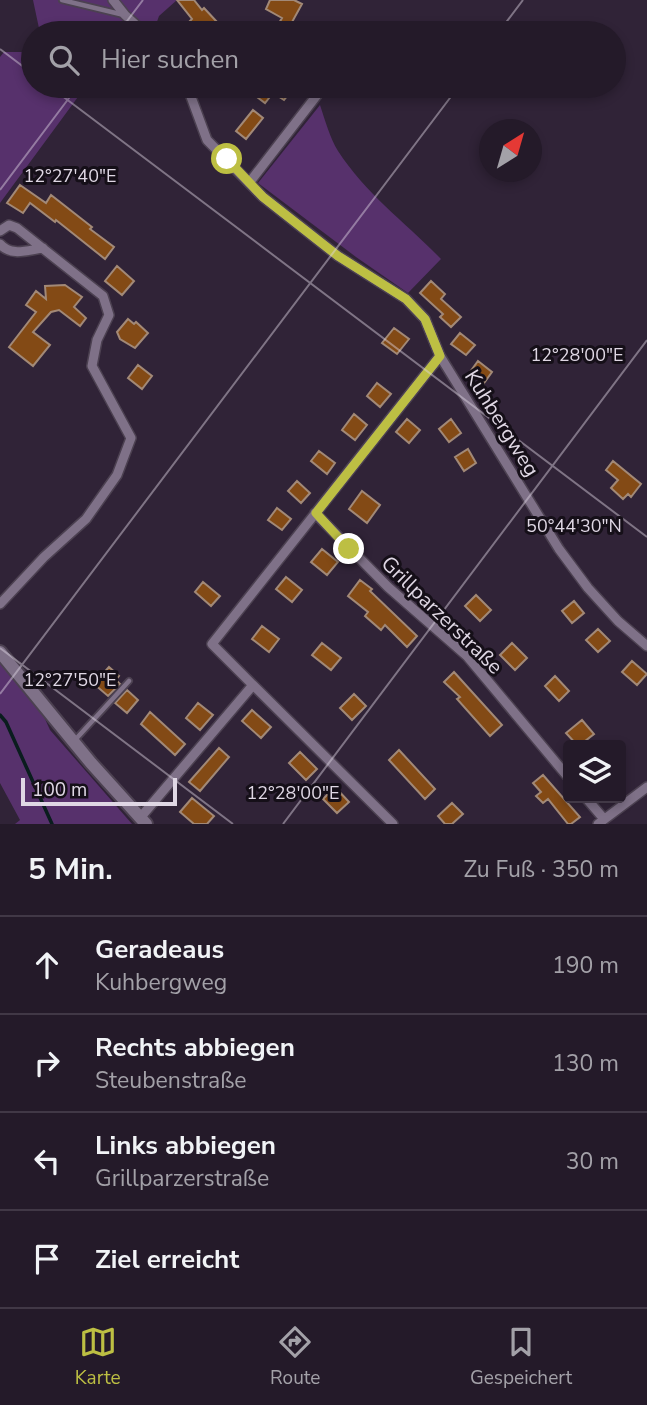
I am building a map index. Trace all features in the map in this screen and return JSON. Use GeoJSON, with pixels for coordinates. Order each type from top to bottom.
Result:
{"type":"FeatureCollection","features":[{"type":"Feature","properties":{"kind":"main road"},"geometry":{"type":"LineString","coordinates":[[0,652],[143,821]]}},
{"type":"Feature","properties":{"kind":"street"},"geometry":{"type":"LineString","coordinates":[[113,0],[132,21]]}},
{"type":"Feature","properties":{"kind":"street","name":"Kuhbergweg"},"geometry":{"type":"LineString","coordinates":[[191,98],[207,140],[263,197],[338,256],[406,299],[425,319],[440,356],[559,549],[588,588],[618,621],[647,646]]}},
{"type":"Feature","properties":{"kind":"street"},"geometry":{"type":"LineString","coordinates":[[249,183],[315,98]]}},
{"type":"Feature","properties":{"kind":"street"},"geometry":{"type":"LineString","coordinates":[[0,232],[9,225],[17,228],[103,296],[109,315],[97,340],[92,366],[131,438],[117,475],[104,497],[86,519],[44,557],[0,604]]}},
{"type":"Feature","properties":{"kind":"street"},"geometry":{"type":"LineString","coordinates":[[0,244],[13,252],[43,248]]}},
{"type":"Feature","properties":{"kind":"street"},"geometry":{"type":"LineString","coordinates":[[393,824],[212,643],[440,356]]}},
{"type":"Feature","properties":{"kind":"street","name":"Grillparzerstraße"},"geometry":{"type":"LineString","coordinates":[[316,513],[388,587],[467,656],[563,771]]}},
{"type":"Feature","properties":{"kind":"street"},"geometry":{"type":"LineString","coordinates":[[143,821],[253,685]]}},
{"type":"Feature","properties":{"kind":"street"},"geometry":{"type":"LineString","coordinates":[[589,803],[601,822],[647,787]]}},
{"type":"Feature","properties":{"kind":"lane"},"geometry":{"type":"LineString","coordinates":[[62,0],[125,15]]}},
{"type":"Feature","properties":{"kind":"lane"},"geometry":{"type":"LineString","coordinates":[[73,741],[129,681]]}},
{"type":"Feature","properties":{"kind":"shaded area"},"geometry":{"type":"Polygon","coordinates":[[[33,0],[177,0],[159,16],[157,21],[37,21],[33,0]]]}},
{"type":"Feature","properties":{"kind":"shaded area"},"geometry":{"type":"Polygon","coordinates":[[[4,52],[21,52],[21,98],[77,98],[0,203],[0,57],[4,52]]]}},
{"type":"Feature","properties":{"kind":"shaded area"},"geometry":{"type":"Polygon","coordinates":[[[320,105],[338,151],[349,167],[374,195],[441,259],[408,293],[258,183],[320,105]]]}},
{"type":"Feature","properties":{"kind":"shaded area"},"geometry":{"type":"Polygon","coordinates":[[[0,652],[41,710],[50,730],[132,824],[15,824],[20,820],[0,783],[0,652]]]}},
{"type":"Feature","properties":{"kind":"building"},"geometry":{"type":"Polygon","coordinates":[[[177,0],[194,0],[216,21],[190,21],[192,19],[177,0]]]}},
{"type":"Feature","properties":{"kind":"building"},"geometry":{"type":"Polygon","coordinates":[[[270,0],[294,0],[302,4],[293,21],[280,21],[282,18],[266,9],[270,0]]]}},
{"type":"Feature","properties":{"kind":"building"},"geometry":{"type":"Polygon","coordinates":[[[253,110],[263,118],[246,139],[236,131],[253,110]]]}},
{"type":"Feature","properties":{"kind":"building"},"geometry":{"type":"Polygon","coordinates":[[[20,185],[46,203],[51,195],[92,227],[90,229],[114,247],[105,259],[30,203],[23,213],[7,203],[20,185]]]}},
{"type":"Feature","properties":{"kind":"building"},"geometry":{"type":"Polygon","coordinates":[[[117,266],[134,281],[122,295],[105,281],[117,266]]]}},
{"type":"Feature","properties":{"kind":"building"},"geometry":{"type":"Polygon","coordinates":[[[431,281],[445,294],[441,299],[461,317],[451,327],[440,317],[443,314],[420,293],[431,281]]]}},
{"type":"Feature","properties":{"kind":"building"},"geometry":{"type":"Polygon","coordinates":[[[65,285],[82,297],[74,307],[86,318],[80,326],[59,310],[51,312],[33,332],[50,345],[33,366],[9,347],[36,312],[26,305],[36,291],[46,299],[45,286],[65,285]]]}},
{"type":"Feature","properties":{"kind":"building"},"geometry":{"type":"Polygon","coordinates":[[[128,319],[134,324],[136,322],[148,333],[135,348],[120,339],[117,332],[128,319]]]}},
{"type":"Feature","properties":{"kind":"building"},"geometry":{"type":"Polygon","coordinates":[[[394,328],[409,339],[397,354],[382,343],[394,328]]]}},
{"type":"Feature","properties":{"kind":"building"},"geometry":{"type":"Polygon","coordinates":[[[460,333],[475,345],[466,355],[451,344],[460,333]]]}},
{"type":"Feature","properties":{"kind":"building"},"geometry":{"type":"Polygon","coordinates":[[[478,361],[492,372],[484,383],[470,372],[478,361]]]}},
{"type":"Feature","properties":{"kind":"building"},"geometry":{"type":"Polygon","coordinates":[[[138,365],[152,376],[142,389],[128,378],[138,365]]]}},
{"type":"Feature","properties":{"kind":"building"},"geometry":{"type":"Polygon","coordinates":[[[377,383],[391,394],[380,407],[367,396],[377,383]]]}},
{"type":"Feature","properties":{"kind":"building"},"geometry":{"type":"Polygon","coordinates":[[[354,414],[367,425],[355,440],[342,430],[354,414]]]}},
{"type":"Feature","properties":{"kind":"building"},"geometry":{"type":"Polygon","coordinates":[[[407,419],[420,430],[409,443],[396,432],[407,419]]]}},
{"type":"Feature","properties":{"kind":"building"},"geometry":{"type":"Polygon","coordinates":[[[451,419],[461,433],[449,442],[439,429],[451,419]]]}},
{"type":"Feature","properties":{"kind":"building"},"geometry":{"type":"Polygon","coordinates":[[[468,449],[476,463],[464,471],[455,457],[468,449]]]}},
{"type":"Feature","properties":{"kind":"building"},"geometry":{"type":"Polygon","coordinates":[[[319,451],[335,463],[327,474],[311,461],[319,451]]]}},
{"type":"Feature","properties":{"kind":"building"},"geometry":{"type":"Polygon","coordinates":[[[613,461],[641,484],[631,497],[628,494],[623,499],[611,488],[618,480],[606,470],[613,461]]]}},
{"type":"Feature","properties":{"kind":"building"},"geometry":{"type":"Polygon","coordinates":[[[297,481],[310,493],[301,503],[288,491],[297,481]]]}},
{"type":"Feature","properties":{"kind":"building"},"geometry":{"type":"Polygon","coordinates":[[[362,491],[380,505],[367,523],[349,509],[362,491]]]}},
{"type":"Feature","properties":{"kind":"building"},"geometry":{"type":"Polygon","coordinates":[[[277,508],[291,519],[282,530],[268,520],[277,508]]]}},
{"type":"Feature","properties":{"kind":"building"},"geometry":{"type":"Polygon","coordinates":[[[322,549],[338,562],[327,575],[311,562],[322,549]]]}},
{"type":"Feature","properties":{"kind":"building"},"geometry":{"type":"Polygon","coordinates":[[[286,577],[302,590],[292,602],[276,589],[286,577]]]}},
{"type":"Feature","properties":{"kind":"building"},"geometry":{"type":"Polygon","coordinates":[[[360,580],[417,636],[407,647],[385,625],[381,630],[365,616],[368,612],[348,596],[360,580]]]}},
{"type":"Feature","properties":{"kind":"building"},"geometry":{"type":"Polygon","coordinates":[[[203,582],[220,596],[211,606],[195,592],[203,582]]]}},
{"type":"Feature","properties":{"kind":"building"},"geometry":{"type":"Polygon","coordinates":[[[476,595],[491,610],[480,621],[465,606],[476,595]]]}},
{"type":"Feature","properties":{"kind":"building"},"geometry":{"type":"Polygon","coordinates":[[[574,601],[584,613],[572,623],[562,611],[574,601]]]}},
{"type":"Feature","properties":{"kind":"building"},"geometry":{"type":"Polygon","coordinates":[[[262,626],[279,639],[269,652],[252,639],[262,626]]]}},
{"type":"Feature","properties":{"kind":"building"},"geometry":{"type":"Polygon","coordinates":[[[598,629],[610,641],[598,652],[586,640],[598,629]]]}},
{"type":"Feature","properties":{"kind":"building"},"geometry":{"type":"Polygon","coordinates":[[[322,643],[341,658],[331,670],[312,655],[322,643]]]}},
{"type":"Feature","properties":{"kind":"building"},"geometry":{"type":"Polygon","coordinates":[[[512,643],[527,658],[515,670],[500,655],[512,643]]]}},
{"type":"Feature","properties":{"kind":"building"},"geometry":{"type":"Polygon","coordinates":[[[632,661],[647,674],[637,685],[622,672],[632,661]]]}},
{"type":"Feature","properties":{"kind":"building"},"geometry":{"type":"Polygon","coordinates":[[[109,667],[119,676],[116,680],[120,684],[108,696],[94,684],[109,667]]]}},
{"type":"Feature","properties":{"kind":"building"},"geometry":{"type":"Polygon","coordinates":[[[454,672],[502,725],[490,736],[457,699],[460,697],[444,682],[454,672]]]}},
{"type":"Feature","properties":{"kind":"building"},"geometry":{"type":"Polygon","coordinates":[[[555,676],[569,691],[559,701],[545,686],[555,676]]]}},
{"type":"Feature","properties":{"kind":"building"},"geometry":{"type":"Polygon","coordinates":[[[127,690],[138,700],[127,713],[115,703],[127,690]]]}},
{"type":"Feature","properties":{"kind":"building"},"geometry":{"type":"Polygon","coordinates":[[[354,694],[366,706],[352,720],[340,708],[354,694]]]}},
{"type":"Feature","properties":{"kind":"building"},"geometry":{"type":"Polygon","coordinates":[[[198,703],[213,715],[200,730],[186,718],[198,703]]]}},
{"type":"Feature","properties":{"kind":"building"},"geometry":{"type":"Polygon","coordinates":[[[252,710],[271,727],[261,738],[242,721],[252,710]]]}},
{"type":"Feature","properties":{"kind":"building"},"geometry":{"type":"Polygon","coordinates":[[[150,712],[185,744],[175,755],[141,724],[150,712]]]}},
{"type":"Feature","properties":{"kind":"building"},"geometry":{"type":"Polygon","coordinates":[[[582,720],[594,734],[586,740],[572,740],[566,733],[582,720]]]}},
{"type":"Feature","properties":{"kind":"building"},"geometry":{"type":"Polygon","coordinates":[[[219,748],[229,757],[200,791],[189,782],[219,748]]]}},
{"type":"Feature","properties":{"kind":"building"},"geometry":{"type":"Polygon","coordinates":[[[399,750],[435,789],[425,799],[389,760],[399,750]]]}},
{"type":"Feature","properties":{"kind":"building"},"geometry":{"type":"Polygon","coordinates":[[[300,752],[317,769],[306,780],[289,763],[300,752]]]}},
{"type":"Feature","properties":{"kind":"building"},"geometry":{"type":"Polygon","coordinates":[[[543,775],[563,798],[563,803],[568,803],[580,817],[568,824],[548,799],[543,803],[536,796],[541,792],[533,783],[543,775]]]}},
{"type":"Feature","properties":{"kind":"building"},"geometry":{"type":"Polygon","coordinates":[[[335,787],[349,802],[337,813],[323,799],[335,787]]]}},
{"type":"Feature","properties":{"kind":"building"},"geometry":{"type":"Polygon","coordinates":[[[192,798],[214,816],[207,824],[194,824],[180,812],[192,798]]]}},
{"type":"Feature","properties":{"kind":"building"},"geometry":{"type":"Polygon","coordinates":[[[452,803],[463,814],[452,824],[445,824],[438,816],[452,803]]]}},
{"type":"Feature","properties":{"kind":"waterway"},"geometry":{"type":"LineString","coordinates":[[0,715],[6,722],[52,824]]}},
{"type":"Feature","properties":{"kind":"route"},"geometry":{"type":"LineString","coordinates":[[227,159],[263,197],[338,256],[406,299],[425,319],[440,356],[316,513],[349,549]]}}]}
